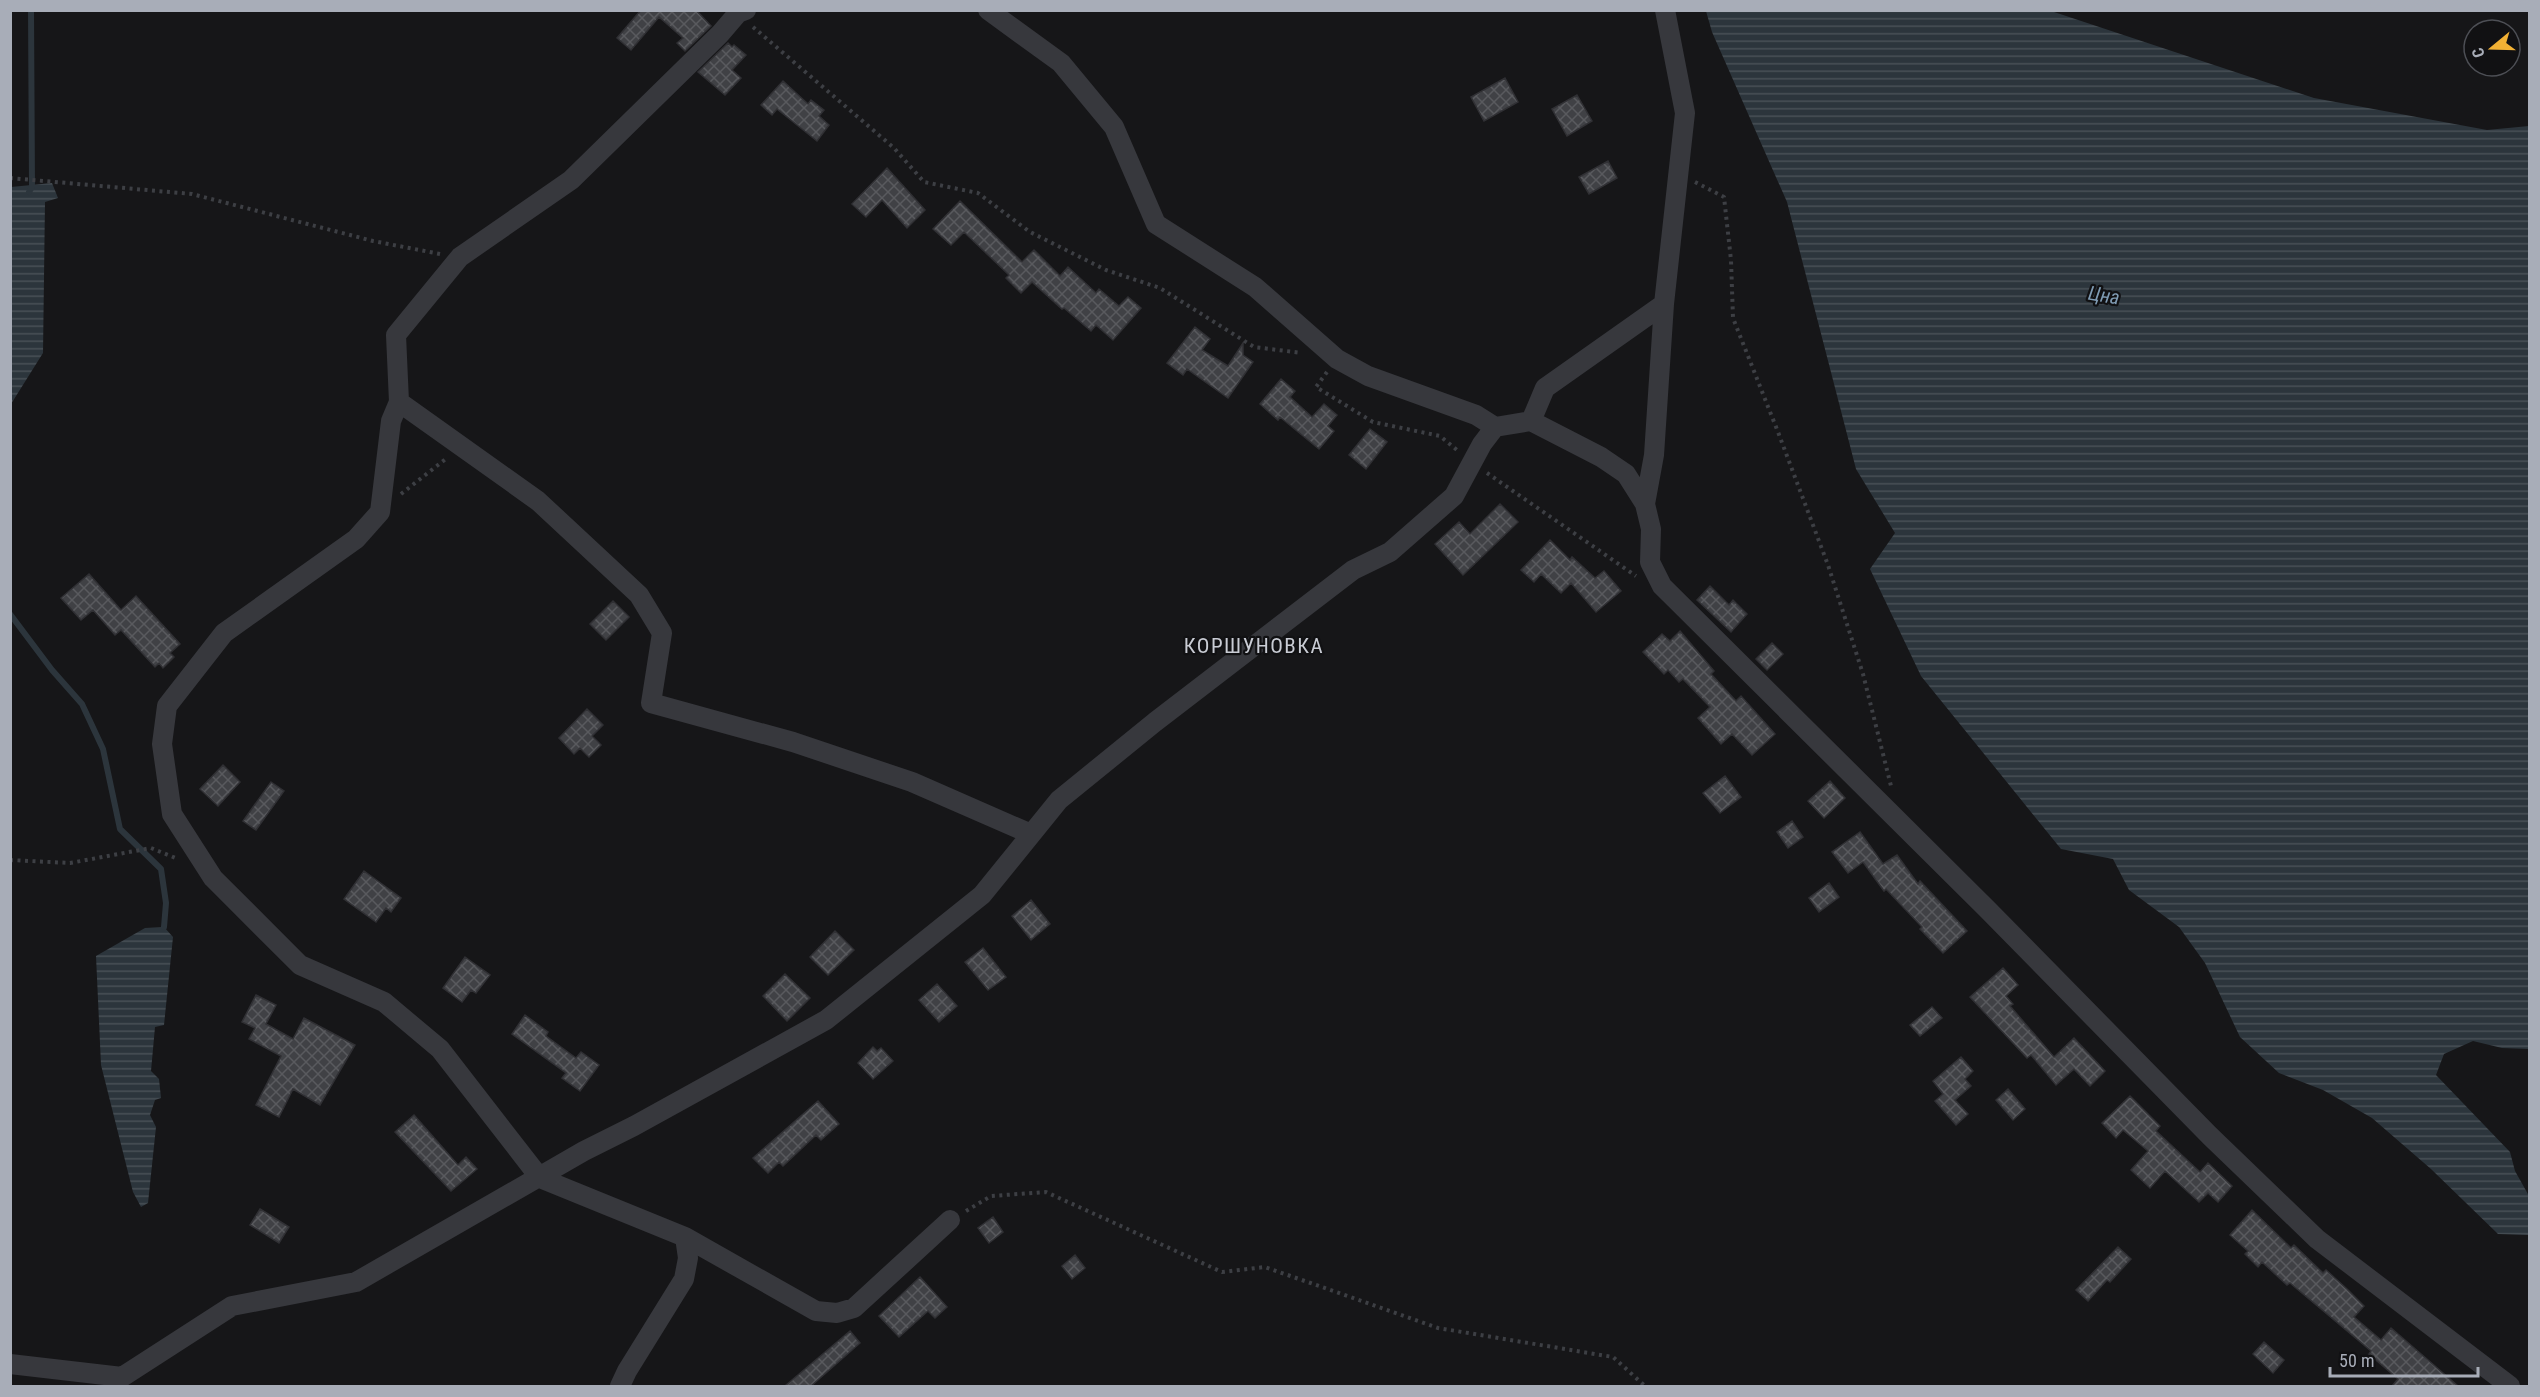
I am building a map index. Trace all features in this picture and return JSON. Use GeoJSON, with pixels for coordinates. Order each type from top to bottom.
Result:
{"type":"FeatureCollection","features":[{"type":"Feature","properties":{"kind":"street"},"geometry":{"type":"LineString","coordinates":[[988,10],[1061,63],[1114,127],[1156,224],[1255,286],[1337,359],[1368,376],[1476,415],[1495,428]]}},
{"type":"Feature","properties":{"kind":"street"},"geometry":{"type":"LineString","coordinates":[[1645,504],[1654,455],[1664,304],[1685,113],[1665,10]]}},
{"type":"Feature","properties":{"kind":"street"},"geometry":{"type":"LineString","coordinates":[[742,12],[571,180],[460,257],[396,335],[399,402],[391,421],[380,512],[356,539],[224,633],[167,706],[162,744],[172,814],[213,878],[300,965],[384,1002],[440,1050],[540,1178],[685,1237],[816,1311],[837,1313],[854,1308],[950,1220]]}},
{"type":"Feature","properties":{"kind":"street"},"geometry":{"type":"LineString","coordinates":[[1531,421],[1545,388],[1664,304]]}},
{"type":"Feature","properties":{"kind":"street"},"geometry":{"type":"LineString","coordinates":[[399,402],[538,501],[639,596],[662,633],[651,703],[793,742],[912,782],[1031,834]]}},
{"type":"Feature","properties":{"kind":"street"},"geometry":{"type":"LineString","coordinates":[[10,1364],[122,1377],[232,1306],[356,1282],[584,1151],[634,1126],[826,1020],[982,895],[1059,800],[1155,722],[1353,570],[1390,552],[1454,496],[1482,444],[1495,428],[1531,421],[1601,457],[1626,474],[1645,504],[1651,529],[1650,562],[1662,586],[1987,909],[2210,1136],[2317,1239],[2510,1386]]}},
{"type":"Feature","properties":{"kind":"street"},"geometry":{"type":"LineString","coordinates":[[621,1386],[627,1371],[684,1280],[688,1258],[685,1237]]}},
{"type":"Feature","properties":{"kind":"path"},"geometry":{"type":"LineString","coordinates":[[742,12],[894,148],[924,182],[978,193],[1030,232],[1106,270],[1160,288],[1254,346],[1306,354]]}},
{"type":"Feature","properties":{"kind":"path"},"geometry":{"type":"LineString","coordinates":[[1678,174],[1724,196],[1731,260],[1733,318],[1828,566],[1863,674],[1892,789]]}},
{"type":"Feature","properties":{"kind":"path"},"geometry":{"type":"LineString","coordinates":[[10,178],[192,194],[373,242],[460,257]]}},
{"type":"Feature","properties":{"kind":"path"},"geometry":{"type":"LineString","coordinates":[[1337,359],[1316,387],[1373,422],[1440,436],[1473,463],[1632,574],[1662,586]]}},
{"type":"Feature","properties":{"kind":"path"},"geometry":{"type":"LineString","coordinates":[[380,512],[436,466],[464,448]]}},
{"type":"Feature","properties":{"kind":"path"},"geometry":{"type":"LineString","coordinates":[[10,860],[70,863],[151,848],[185,863]]}},
{"type":"Feature","properties":{"kind":"path"},"geometry":{"type":"LineString","coordinates":[[950,1220],[991,1196],[1046,1192],[1222,1272],[1266,1267],[1438,1328],[1613,1357],[1645,1386]]}},
{"type":"Feature","properties":{"kind":"water","name":"Цна"},"geometry":{"type":"Polygon","coordinates":[[[1706,11],[2051,11],[2314,98],[2487,130],[2529,126],[2529,1049],[2502,1048],[2473,1041],[2444,1054],[2436,1075],[2510,1152],[2515,1171],[2529,1196],[2529,1235],[2498,1234],[2431,1169],[2372,1118],[2323,1090],[2279,1073],[2240,1037],[2205,963],[2179,927],[2129,890],[2113,859],[2061,849],[1921,676],[1870,569],[1895,533],[1856,469],[1787,202],[1712,32],[1706,11]]]}},
{"type":"Feature","properties":{"kind":"water"},"geometry":{"type":"Polygon","coordinates":[[[52,183],[58,198],[45,202],[43,353],[11,404],[11,187],[52,183]]]}},
{"type":"Feature","properties":{"kind":"water"},"geometry":{"type":"Polygon","coordinates":[[[164,927],[173,937],[164,1025],[155,1027],[151,1071],[159,1079],[161,1098],[155,1100],[150,1115],[156,1127],[148,1203],[141,1207],[133,1192],[101,1065],[96,956],[145,928],[164,927]]]}},
{"type":"Feature","properties":{"kind":"building"},"geometry":{"type":"Polygon","coordinates":[[[641,10],[696,10],[711,26],[685,51],[677,43],[683,38],[659,17],[631,50],[617,38],[641,10]]]}},
{"type":"Feature","properties":{"kind":"building"},"geometry":{"type":"Polygon","coordinates":[[[728,43],[746,55],[732,70],[741,78],[725,95],[698,72],[728,43]]]}},
{"type":"Feature","properties":{"kind":"building"},"geometry":{"type":"Polygon","coordinates":[[[1505,78],[1518,102],[1484,121],[1471,97],[1505,78]]]}},
{"type":"Feature","properties":{"kind":"building"},"geometry":{"type":"Polygon","coordinates":[[[783,81],[808,104],[811,100],[824,110],[819,116],[829,125],[817,141],[777,109],[772,115],[761,105],[783,81]]]}},
{"type":"Feature","properties":{"kind":"building"},"geometry":{"type":"Polygon","coordinates":[[[1577,95],[1592,121],[1567,136],[1552,109],[1577,95]]]}},
{"type":"Feature","properties":{"kind":"building"},"geometry":{"type":"Polygon","coordinates":[[[1608,161],[1617,178],[1589,194],[1579,177],[1608,161]]]}},
{"type":"Feature","properties":{"kind":"building"},"geometry":{"type":"Polygon","coordinates":[[[887,168],[925,210],[907,228],[882,200],[866,217],[852,204],[887,168]]]}},
{"type":"Feature","properties":{"kind":"building"},"geometry":{"type":"Polygon","coordinates":[[[960,201],[1022,262],[1034,250],[1060,276],[1068,267],[1096,293],[1099,289],[1119,306],[1128,297],[1141,308],[1113,340],[1096,325],[1091,331],[1032,282],[1021,293],[1006,278],[1009,275],[964,232],[951,245],[933,229],[960,201]]]}},
{"type":"Feature","properties":{"kind":"building"},"geometry":{"type":"Polygon","coordinates":[[[1195,327],[1210,339],[1202,350],[1228,366],[1243,343],[1243,355],[1253,362],[1228,398],[1187,369],[1183,375],[1167,363],[1195,327]]]}},
{"type":"Feature","properties":{"kind":"building"},"geometry":{"type":"Polygon","coordinates":[[[1281,379],[1295,391],[1290,397],[1312,417],[1324,404],[1337,415],[1328,426],[1334,431],[1319,449],[1280,417],[1278,420],[1260,404],[1281,379]]]}},
{"type":"Feature","properties":{"kind":"building"},"geometry":{"type":"Polygon","coordinates":[[[1370,429],[1387,442],[1366,469],[1349,455],[1370,429]]]}},
{"type":"Feature","properties":{"kind":"building"},"geometry":{"type":"Polygon","coordinates":[[[1500,504],[1518,522],[1463,575],[1435,544],[1459,522],[1470,534],[1500,504]]]}},
{"type":"Feature","properties":{"kind":"building"},"geometry":{"type":"Polygon","coordinates":[[[1550,540],[1570,560],[1572,557],[1595,578],[1604,571],[1621,591],[1596,612],[1571,583],[1561,593],[1541,574],[1534,582],[1521,570],[1550,540]]]}},
{"type":"Feature","properties":{"kind":"building"},"geometry":{"type":"Polygon","coordinates":[[[89,574],[121,610],[136,596],[180,644],[170,653],[174,657],[163,668],[159,663],[155,667],[121,630],[115,635],[93,610],[81,620],[61,598],[89,574]]]}},
{"type":"Feature","properties":{"kind":"building"},"geometry":{"type":"Polygon","coordinates":[[[1710,586],[1729,605],[1733,600],[1747,614],[1731,632],[1697,600],[1710,586]]]}},
{"type":"Feature","properties":{"kind":"building"},"geometry":{"type":"Polygon","coordinates":[[[613,601],[629,617],[606,640],[590,624],[613,601]]]}},
{"type":"Feature","properties":{"kind":"building"},"geometry":{"type":"Polygon","coordinates":[[[1680,631],[1714,671],[1711,674],[1736,701],[1741,696],[1775,734],[1752,755],[1732,734],[1721,744],[1698,718],[1710,707],[1683,679],[1679,682],[1668,670],[1664,674],[1643,652],[1662,634],[1670,641],[1680,631]]]}},
{"type":"Feature","properties":{"kind":"building"},"geometry":{"type":"Polygon","coordinates":[[[1772,643],[1783,654],[1767,670],[1756,659],[1772,643]]]}},
{"type":"Feature","properties":{"kind":"building"},"geometry":{"type":"Polygon","coordinates":[[[587,709],[603,725],[592,736],[601,745],[589,757],[580,748],[574,754],[559,738],[587,709]]]}},
{"type":"Feature","properties":{"kind":"building"},"geometry":{"type":"Polygon","coordinates":[[[223,765],[240,782],[218,806],[200,789],[223,765]]]}},
{"type":"Feature","properties":{"kind":"building"},"geometry":{"type":"Polygon","coordinates":[[[1725,776],[1741,797],[1720,813],[1703,793],[1725,776]]]}},
{"type":"Feature","properties":{"kind":"building"},"geometry":{"type":"Polygon","coordinates":[[[1830,781],[1845,798],[1824,818],[1808,801],[1830,781]]]}},
{"type":"Feature","properties":{"kind":"building"},"geometry":{"type":"Polygon","coordinates":[[[271,782],[284,791],[256,830],[243,821],[271,782]]]}},
{"type":"Feature","properties":{"kind":"building"},"geometry":{"type":"Polygon","coordinates":[[[1792,821],[1803,837],[1788,848],[1777,832],[1792,821]]]}},
{"type":"Feature","properties":{"kind":"building"},"geometry":{"type":"Polygon","coordinates":[[[1860,832],[1883,864],[1897,855],[1918,884],[1920,881],[1967,931],[1943,953],[1886,889],[1884,891],[1863,862],[1848,873],[1832,852],[1860,832]]]}},
{"type":"Feature","properties":{"kind":"building"},"geometry":{"type":"Polygon","coordinates":[[[364,871],[401,898],[391,912],[386,908],[376,922],[344,899],[364,871]]]}},
{"type":"Feature","properties":{"kind":"building"},"geometry":{"type":"Polygon","coordinates":[[[1829,883],[1839,897],[1819,912],[1809,898],[1829,883]]]}},
{"type":"Feature","properties":{"kind":"building"},"geometry":{"type":"Polygon","coordinates":[[[1031,900],[1050,924],[1031,940],[1012,916],[1031,900]]]}},
{"type":"Feature","properties":{"kind":"building"},"geometry":{"type":"Polygon","coordinates":[[[835,931],[854,950],[828,975],[810,957],[835,931]]]}},
{"type":"Feature","properties":{"kind":"building"},"geometry":{"type":"Polygon","coordinates":[[[983,948],[1006,977],[988,990],[965,962],[983,948]]]}},
{"type":"Feature","properties":{"kind":"building"},"geometry":{"type":"Polygon","coordinates":[[[465,957],[490,975],[476,993],[471,990],[462,1002],[443,988],[465,957]]]}},
{"type":"Feature","properties":{"kind":"building"},"geometry":{"type":"Polygon","coordinates":[[[2003,968],[2018,985],[2006,996],[2013,1004],[2010,1006],[2054,1057],[2074,1038],[2105,1071],[2090,1086],[2074,1069],[2056,1085],[2031,1055],[2027,1058],[1970,997],[2003,968]]]}},
{"type":"Feature","properties":{"kind":"building"},"geometry":{"type":"Polygon","coordinates":[[[785,974],[810,998],[787,1021],[763,996],[785,974]]]}},
{"type":"Feature","properties":{"kind":"building"},"geometry":{"type":"Polygon","coordinates":[[[937,984],[957,1006],[939,1022],[919,1000],[937,984]]]}},
{"type":"Feature","properties":{"kind":"building"},"geometry":{"type":"Polygon","coordinates":[[[256,995],[276,1005],[266,1024],[293,1039],[304,1018],[355,1045],[320,1105],[293,1089],[279,1117],[256,1105],[281,1056],[249,1039],[255,1028],[242,1022],[256,995]]]}},
{"type":"Feature","properties":{"kind":"building"},"geometry":{"type":"Polygon","coordinates":[[[1932,1007],[1942,1018],[1920,1036],[1910,1025],[1932,1007]]]}},
{"type":"Feature","properties":{"kind":"building"},"geometry":{"type":"Polygon","coordinates":[[[525,1015],[548,1032],[546,1036],[576,1058],[581,1052],[599,1065],[580,1091],[562,1078],[566,1073],[512,1034],[525,1015]]]}},
{"type":"Feature","properties":{"kind":"building"},"geometry":{"type":"Polygon","coordinates":[[[873,1047],[877,1051],[881,1048],[893,1061],[873,1079],[858,1063],[873,1047]]]}},
{"type":"Feature","properties":{"kind":"building"},"geometry":{"type":"Polygon","coordinates":[[[1961,1057],[1973,1071],[1965,1079],[1971,1086],[1955,1100],[1968,1114],[1956,1125],[1935,1101],[1943,1094],[1933,1081],[1961,1057]]]}},
{"type":"Feature","properties":{"kind":"building"},"geometry":{"type":"Polygon","coordinates":[[[2008,1089],[2025,1109],[2013,1120],[1996,1100],[2008,1089]]]}},
{"type":"Feature","properties":{"kind":"building"},"geometry":{"type":"Polygon","coordinates":[[[2130,1096],[2160,1126],[2156,1131],[2200,1172],[2208,1163],[2232,1186],[2218,1202],[2208,1193],[2199,1202],[2165,1171],[2150,1188],[2131,1170],[2148,1151],[2123,1130],[2116,1138],[2102,1123],[2130,1096]]]}},
{"type":"Feature","properties":{"kind":"building"},"geometry":{"type":"Polygon","coordinates":[[[818,1101],[839,1124],[821,1140],[816,1135],[783,1166],[779,1162],[768,1173],[753,1158],[818,1101]]]}},
{"type":"Feature","properties":{"kind":"building"},"geometry":{"type":"Polygon","coordinates":[[[414,1115],[458,1165],[466,1157],[477,1169],[451,1191],[395,1132],[414,1115]]]}},
{"type":"Feature","properties":{"kind":"building"},"geometry":{"type":"Polygon","coordinates":[[[260,1209],[289,1227],[279,1243],[250,1225],[260,1209]]]}},
{"type":"Feature","properties":{"kind":"building"},"geometry":{"type":"Polygon","coordinates":[[[2252,1210],[2291,1248],[2294,1245],[2323,1273],[2326,1270],[2364,1306],[2354,1317],[2381,1340],[2391,1328],[2458,1386],[2392,1386],[2398,1379],[2369,1354],[2371,1351],[2290,1283],[2287,1285],[2262,1262],[2258,1267],[2245,1254],[2248,1251],[2230,1235],[2252,1210]]]}},
{"type":"Feature","properties":{"kind":"building"},"geometry":{"type":"Polygon","coordinates":[[[993,1217],[1003,1232],[989,1243],[978,1228],[993,1217]]]}},
{"type":"Feature","properties":{"kind":"building"},"geometry":{"type":"Polygon","coordinates":[[[2118,1247],[2131,1259],[2088,1301],[2076,1290],[2118,1247]]]}},
{"type":"Feature","properties":{"kind":"building"},"geometry":{"type":"Polygon","coordinates":[[[1075,1255],[1085,1268],[1072,1279],[1062,1266],[1075,1255]]]}},
{"type":"Feature","properties":{"kind":"building"},"geometry":{"type":"Polygon","coordinates":[[[920,1277],[947,1307],[935,1318],[928,1311],[899,1337],[879,1316],[920,1277]]]}},
{"type":"Feature","properties":{"kind":"building"},"geometry":{"type":"Polygon","coordinates":[[[850,1331],[860,1343],[811,1386],[785,1386],[850,1331]]]}},
{"type":"Feature","properties":{"kind":"building"},"geometry":{"type":"Polygon","coordinates":[[[2264,1342],[2284,1360],[2273,1373],[2253,1354],[2264,1342]]]}},
{"type":"Feature","properties":{"kind":"waterway"},"geometry":{"type":"LineString","coordinates":[[29,192],[32,187],[31,10]]}},
{"type":"Feature","properties":{"kind":"waterway"},"geometry":{"type":"LineString","coordinates":[[10,614],[52,670],[82,704],[103,749],[120,829],[161,869],[166,903],[164,927]]}},
{"type":"Feature","properties":{"kind":"district","name":"КОРШУНОВКА"},"geometry":{"type":"Point","coordinates":[1254,646]}}]}
